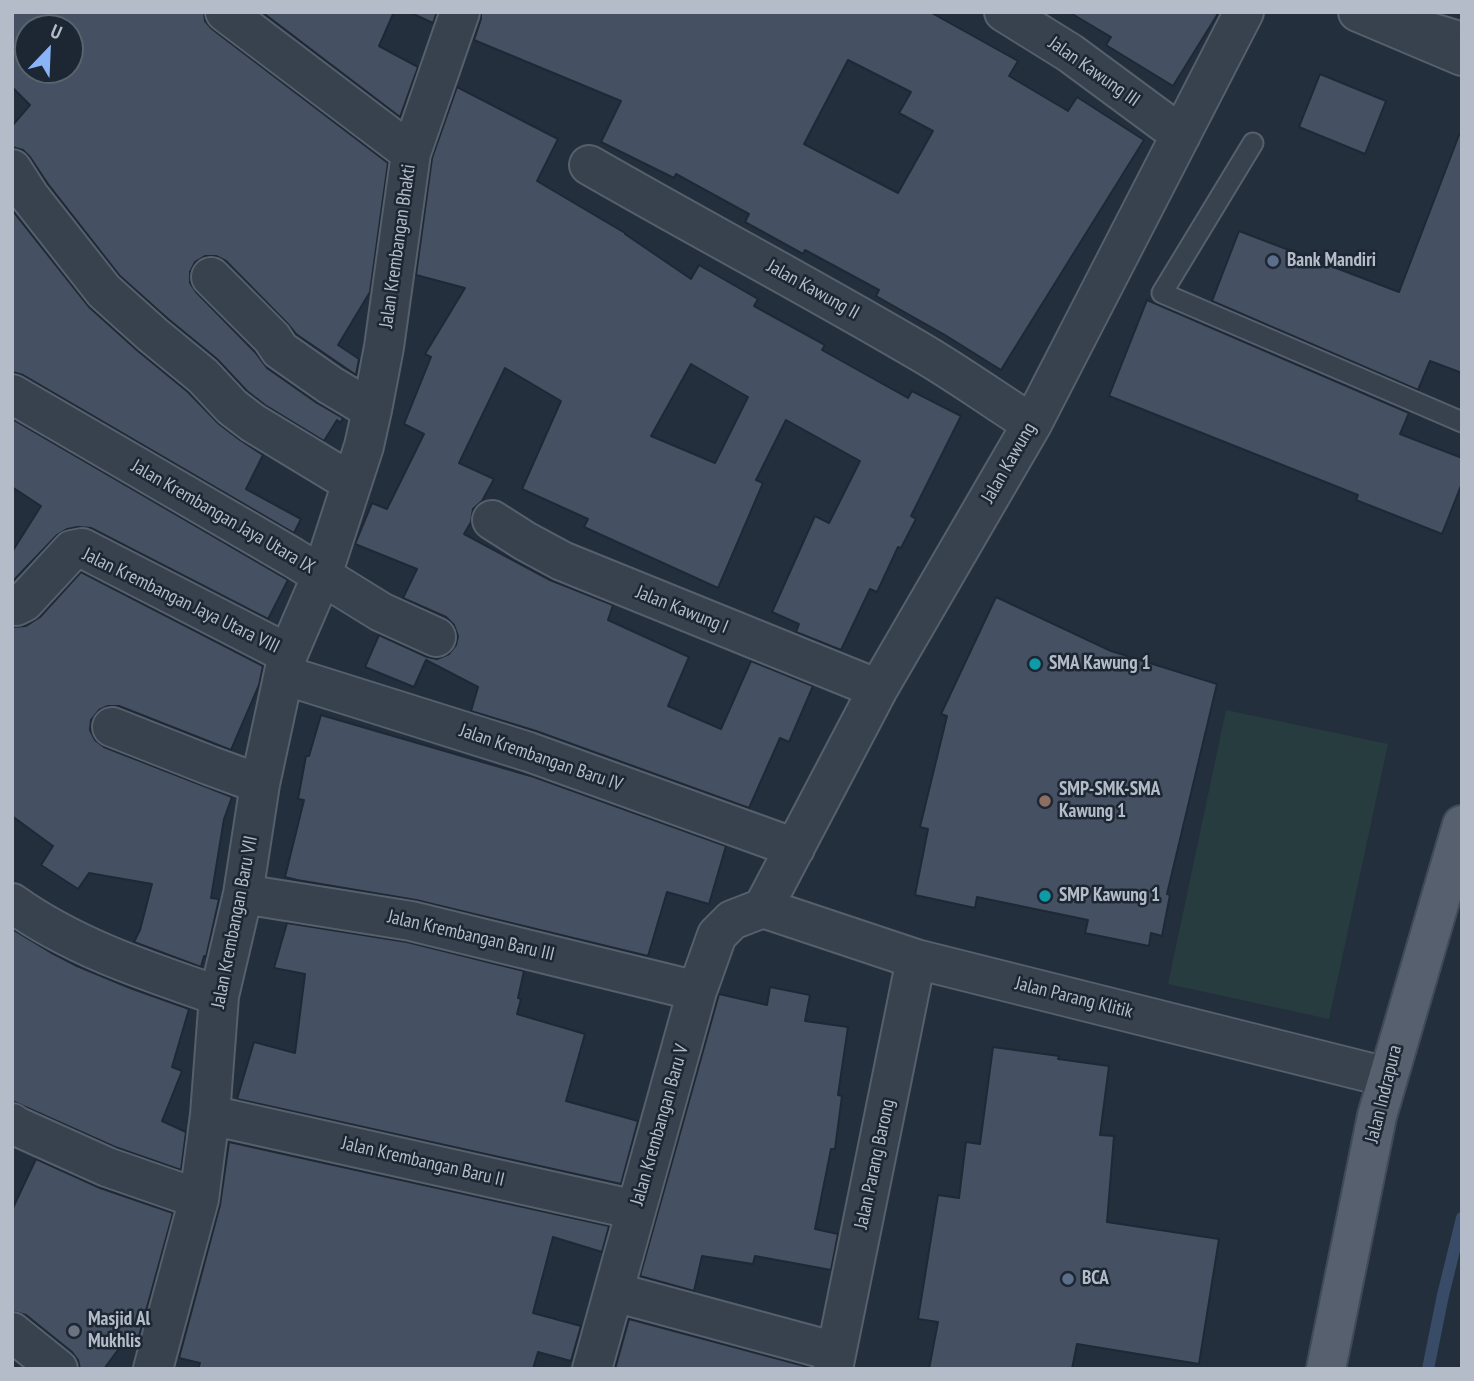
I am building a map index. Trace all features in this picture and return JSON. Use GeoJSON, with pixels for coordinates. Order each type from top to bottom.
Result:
{"type":"FeatureCollection","features":[{"type":"Feature","properties":{"kind":"main road","name":"Jalan Indrapura"},"geometry":{"type":"LineString","coordinates":[[1326,1369],[1377,1116],[1462,825]]}},
{"type":"Feature","properties":{"kind":"street"},"geometry":{"type":"LineString","coordinates":[[225,12],[411,153]]}},
{"type":"Feature","properties":{"kind":"street","name":"Jalan Krembangan Bhakti"},"geometry":{"type":"LineString","coordinates":[[352,483],[372,410],[384,347],[411,153],[460,12]]}},
{"type":"Feature","properties":{"kind":"street","name":"Jalan Kawung III"},"geometry":{"type":"LineString","coordinates":[[1004,12],[1070,53],[1181,135]]}},
{"type":"Feature","properties":{"kind":"street","name":"Jalan Kawung"},"geometry":{"type":"LineString","coordinates":[[763,908],[878,689],[1032,424],[1244,12]]}},
{"type":"Feature","properties":{"kind":"street"},"geometry":{"type":"LineString","coordinates":[[1358,12],[1462,56]]}},
{"type":"Feature","properties":{"kind":"street","name":"Jalan Kawung II"},"geometry":{"type":"LineString","coordinates":[[589,165],[927,356],[1032,424]]}},
{"type":"Feature","properties":{"kind":"street"},"geometry":{"type":"LineString","coordinates":[[12,169],[30,197],[104,291],[204,376],[232,407],[253,423],[352,483]]}},
{"type":"Feature","properties":{"kind":"street"},"geometry":{"type":"LineString","coordinates":[[211,278],[272,338],[280,350],[372,410]]}},
{"type":"Feature","properties":{"kind":"street","name":"Jalan Krembangan Jaya Utara IX"},"geometry":{"type":"LineString","coordinates":[[12,394],[393,618],[436,637]]}},
{"type":"Feature","properties":{"kind":"street","name":"Jalan Krembangan Baru VII"},"geometry":{"type":"LineString","coordinates":[[156,1368],[199,1199],[210,1115],[219,996],[243,894],[260,783],[286,665],[322,575],[352,483]]}},
{"type":"Feature","properties":{"kind":"street","name":"Jalan Kawung I"},"geometry":{"type":"LineString","coordinates":[[492,520],[562,561],[878,689]]}},
{"type":"Feature","properties":{"kind":"street","name":"Jalan Krembangan Jaya Utara VIII"},"geometry":{"type":"LineString","coordinates":[[12,605],[24,602],[72,550],[82,548],[286,665]]}},
{"type":"Feature","properties":{"kind":"street","name":"Jalan Krembangan Baru IV"},"geometry":{"type":"LineString","coordinates":[[286,665],[795,848]]}},
{"type":"Feature","properties":{"kind":"street"},"geometry":{"type":"LineString","coordinates":[[112,727],[260,783]]}},
{"type":"Feature","properties":{"kind":"street","name":"Jalan Krembangan Baru III"},"geometry":{"type":"LineString","coordinates":[[243,894],[411,921],[697,991]]}},
{"type":"Feature","properties":{"kind":"street"},"geometry":{"type":"LineString","coordinates":[[12,903],[36,920],[82,945],[219,996]]}},
{"type":"Feature","properties":{"kind":"street","name":"Jalan Parang Klitik"},"geometry":{"type":"LineString","coordinates":[[763,908],[916,959],[1387,1077]]}},
{"type":"Feature","properties":{"kind":"street","name":"Jalan Krembangan Baru V"},"geometry":{"type":"LineString","coordinates":[[592,1369],[697,991],[717,935],[732,920],[763,908]]}},
{"type":"Feature","properties":{"kind":"street","name":"Jalan Parang Barong"},"geometry":{"type":"LineString","coordinates":[[834,1360],[916,959]]}},
{"type":"Feature","properties":{"kind":"street","name":"Jalan Krembangan Baru II"},"geometry":{"type":"LineString","coordinates":[[210,1115],[636,1210]]}},
{"type":"Feature","properties":{"kind":"street"},"geometry":{"type":"LineString","coordinates":[[12,1123],[107,1167],[199,1199]]}},
{"type":"Feature","properties":{"kind":"street"},"geometry":{"type":"LineString","coordinates":[[614,1292],[834,1360]]}},
{"type":"Feature","properties":{"kind":"street"},"geometry":{"type":"LineString","coordinates":[[12,1332],[58,1369]]}},
{"type":"Feature","properties":{"kind":"lane"},"geometry":{"type":"LineString","coordinates":[[1401,12],[1462,32]]}},
{"type":"Feature","properties":{"kind":"lane"},"geometry":{"type":"LineString","coordinates":[[1254,142],[1162,293],[1462,422]]}},
{"type":"Feature","properties":{"kind":"green space"},"geometry":{"type":"Polygon","coordinates":[[[1226,710],[1388,744],[1329,1019],[1168,984],[1226,710]]]}},
{"type":"Feature","properties":{"kind":"building"},"geometry":{"type":"Polygon","coordinates":[[[12,12],[204,12],[205,21],[212,29],[388,163],[370,292],[338,345],[359,359],[356,375],[296,334],[226,261],[216,256],[205,256],[195,262],[190,272],[190,283],[196,292],[255,352],[267,368],[343,418],[340,423],[337,420],[324,441],[247,391],[217,359],[120,276],[30,157],[23,150],[12,147],[12,126],[30,105],[12,87],[12,12]]]}},
{"type":"Feature","properties":{"kind":"building"},"geometry":{"type":"Polygon","coordinates":[[[262,12],[394,12],[379,46],[418,67],[400,117],[262,12]]]}},
{"type":"Feature","properties":{"kind":"building"},"geometry":{"type":"Polygon","coordinates":[[[409,12],[437,12],[433,23],[409,12]]]}},
{"type":"Feature","properties":{"kind":"building"},"geometry":{"type":"Polygon","coordinates":[[[481,12],[930,12],[1018,61],[1009,76],[1068,111],[1077,97],[1144,140],[1001,370],[876,296],[879,290],[805,250],[803,254],[745,222],[749,214],[676,174],[674,178],[601,142],[621,101],[474,40],[481,12]],[[848,60],[804,144],[898,193],[933,131],[899,113],[911,92],[848,60]]]}},
{"type":"Feature","properties":{"kind":"building"},"geometry":{"type":"Polygon","coordinates":[[[1069,12],[1219,12],[1173,86],[1106,45],[1111,37],[1069,12]]]}},
{"type":"Feature","properties":{"kind":"building"},"geometry":{"type":"Polygon","coordinates":[[[1320,74],[1386,101],[1365,154],[1299,127],[1320,74]]]}},
{"type":"Feature","properties":{"kind":"building"},"geometry":{"type":"Polygon","coordinates":[[[457,87],[558,139],[537,181],[625,233],[691,279],[699,265],[758,299],[754,306],[825,345],[822,350],[908,398],[912,391],[961,416],[911,516],[916,519],[901,548],[898,547],[877,592],[870,589],[841,650],[796,632],[799,624],[772,612],[815,516],[829,523],[860,461],[786,420],[756,480],[763,483],[718,588],[584,527],[588,519],[522,489],[561,401],[505,368],[459,463],[494,479],[482,501],[473,509],[471,522],[464,534],[550,580],[613,605],[608,620],[689,657],[668,706],[721,729],[751,661],[813,686],[789,742],[780,738],[749,808],[536,731],[471,711],[478,687],[426,660],[414,687],[365,667],[379,635],[437,659],[449,654],[456,645],[458,636],[454,625],[446,617],[403,598],[417,569],[355,544],[372,503],[387,509],[424,434],[404,424],[431,357],[425,354],[465,288],[416,275],[432,158],[457,87]],[[691,364],[651,436],[715,463],[748,397],[691,364]]]}},
{"type":"Feature","properties":{"kind":"building","name":"Bank Mandiri"},"geometry":{"type":"Polygon","coordinates":[[[1459,135],[1462,135],[1462,373],[1430,361],[1418,390],[1212,301],[1239,231],[1399,292],[1459,135]]]}},
{"type":"Feature","properties":{"kind":"building"},"geometry":{"type":"Polygon","coordinates":[[[12,210],[89,307],[188,392],[219,424],[263,455],[246,489],[301,519],[294,533],[23,375],[12,372],[12,210]]]}},
{"type":"Feature","properties":{"kind":"building"},"geometry":{"type":"Polygon","coordinates":[[[1147,300],[1409,413],[1400,434],[1462,458],[1462,483],[1442,534],[1356,500],[1358,495],[1109,396],[1147,300]]]}},
{"type":"Feature","properties":{"kind":"building"},"geometry":{"type":"Polygon","coordinates":[[[12,419],[288,580],[268,619],[91,528],[67,529],[57,535],[12,582],[12,552],[41,506],[12,487],[12,419]]]}},
{"type":"Feature","properties":{"kind":"building"},"geometry":{"type":"Polygon","coordinates":[[[81,572],[263,666],[259,685],[231,750],[119,706],[108,706],[99,710],[91,720],[90,730],[95,740],[104,747],[232,797],[224,819],[211,898],[219,899],[206,957],[204,956],[201,967],[134,942],[140,930],[152,884],[89,873],[78,889],[41,865],[53,846],[12,816],[12,627],[26,626],[40,617],[81,572]]]}},
{"type":"Feature","properties":{"kind":"building","name":"SMP-SMK-SMA Kawung 1"},"geometry":{"type":"Polygon","coordinates":[[[996,597],[1111,651],[1217,684],[1167,894],[1170,895],[1162,936],[1151,933],[1149,946],[1085,933],[1088,920],[977,897],[975,908],[915,895],[928,829],[920,827],[947,716],[941,714],[996,597]]]}},
{"type":"Feature","properties":{"kind":"building"},"geometry":{"type":"Polygon","coordinates":[[[321,715],[534,777],[726,846],[709,904],[667,892],[648,956],[416,900],[285,877],[304,800],[298,799],[306,756],[309,756],[321,715]]]}},
{"type":"Feature","properties":{"kind":"building"},"geometry":{"type":"Polygon","coordinates":[[[287,923],[407,942],[524,971],[517,1014],[585,1034],[566,1101],[638,1121],[621,1184],[237,1099],[254,1042],[295,1053],[305,974],[274,968],[287,923]]]}},
{"type":"Feature","properties":{"kind":"building"},"geometry":{"type":"Polygon","coordinates":[[[12,929],[77,966],[189,1009],[172,1067],[182,1071],[162,1121],[186,1132],[181,1170],[115,1147],[12,1101],[12,929]]]}},
{"type":"Feature","properties":{"kind":"building"},"geometry":{"type":"Polygon","coordinates":[[[770,987],[810,995],[805,1021],[848,1027],[838,1095],[842,1096],[835,1149],[831,1149],[815,1229],[838,1234],[831,1270],[755,1256],[753,1264],[702,1256],[694,1291],[640,1276],[719,994],[767,1005],[770,987]]]}},
{"type":"Feature","properties":{"kind":"building"},"geometry":{"type":"Polygon","coordinates":[[[993,1047],[1109,1066],[1100,1135],[1114,1136],[1107,1222],[1219,1239],[1199,1364],[1077,1344],[1072,1369],[929,1369],[938,1322],[918,1319],[938,1195],[959,1198],[966,1142],[980,1144],[993,1047]]]}},
{"type":"Feature","properties":{"kind":"building"},"geometry":{"type":"Polygon","coordinates":[[[229,1142],[609,1226],[602,1252],[553,1237],[533,1313],[581,1326],[571,1361],[538,1352],[533,1369],[198,1369],[200,1363],[179,1358],[220,1205],[229,1142]]]}},
{"type":"Feature","properties":{"kind":"building"},"geometry":{"type":"Polygon","coordinates":[[[36,1159],[100,1188],[173,1213],[136,1347],[123,1343],[104,1369],[80,1369],[72,1352],[26,1315],[12,1311],[12,1210],[36,1159]]]}},
{"type":"Feature","properties":{"kind":"building"},"geometry":{"type":"Polygon","coordinates":[[[629,1319],[812,1368],[812,1369],[615,1369],[629,1319]]]}},
{"type":"Feature","properties":{"kind":"waterway"},"geometry":{"type":"LineString","coordinates":[[1428,1369],[1462,1218]]}},
{"type":"Feature","properties":{"kind":"place","name":"Bank Mandiri"},"geometry":{"type":"Point","coordinates":[1273,261]}},
{"type":"Feature","properties":{"kind":"place","name":"SMA Kawung 1"},"geometry":{"type":"Point","coordinates":[1035,664]}},
{"type":"Feature","properties":{"kind":"place","name":"SMP-SMK-SMA Kawung 1"},"geometry":{"type":"Point","coordinates":[1045,801]}},
{"type":"Feature","properties":{"kind":"place","name":"SMP Kawung 1"},"geometry":{"type":"Point","coordinates":[1045,896]}},
{"type":"Feature","properties":{"kind":"place","name":"BCA"},"geometry":{"type":"Point","coordinates":[1068,1279]}},
{"type":"Feature","properties":{"kind":"place","name":"Masjid Al Mukhlis"},"geometry":{"type":"Point","coordinates":[74,1331]}}]}
